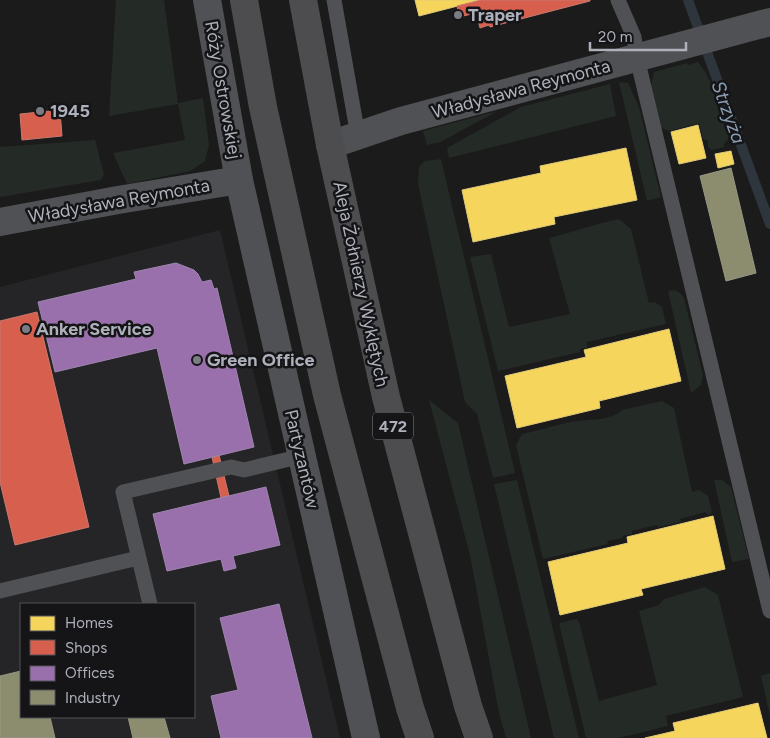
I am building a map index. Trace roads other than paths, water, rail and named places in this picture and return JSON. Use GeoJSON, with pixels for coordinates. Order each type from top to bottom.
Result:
{"type":"FeatureCollection","features":[{"type":"Feature","properties":{"kind":"main road"},"geometry":{"type":"LineString","coordinates":[[244,0],[263,107],[327,395],[410,708],[420,738]]}},
{"type":"Feature","properties":{"kind":"main road","name":"Aleja Żołnierzy Wyklętych"},"geometry":{"type":"LineString","coordinates":[[303,0],[330,144],[386,397],[468,706],[479,738]]}},
{"type":"Feature","properties":{"kind":"street","name":"Róży Ostrowskiej"},"geometry":{"type":"LineString","coordinates":[[207,0],[239,180]]}},
{"type":"Feature","properties":{"kind":"street","name":"Władysława Reymonta"},"geometry":{"type":"LineString","coordinates":[[330,144],[401,121],[770,22]]}},
{"type":"Feature","properties":{"kind":"street","name":"Władysława Reymonta"},"geometry":{"type":"LineString","coordinates":[[0,222],[239,180]]}},
{"type":"Feature","properties":{"kind":"street","name":"Partyzantów"},"geometry":{"type":"LineString","coordinates":[[239,180],[366,738]]}},
{"type":"Feature","properties":{"kind":"lane"},"geometry":{"type":"LineString","coordinates":[[334,0],[358,136]]}},
{"type":"Feature","properties":{"kind":"lane"},"geometry":{"type":"LineString","coordinates":[[618,0],[634,36],[770,611]]}},
{"type":"Feature","properties":{"kind":"lane"},"geometry":{"type":"LineString","coordinates":[[150,603],[123,492],[231,467],[244,470],[302,456]]}},
{"type":"Feature","properties":{"kind":"lane"},"geometry":{"type":"LineString","coordinates":[[0,591],[138,558]]}},
{"type":"Feature","properties":{"kind":"waterway","name":"Strzyża"},"geometry":{"type":"LineString","coordinates":[[688,0],[770,224]]}},
{"type":"Feature","properties":{"kind":"place","name":"Traper"},"geometry":{"type":"Point","coordinates":[458,15]}},
{"type":"Feature","properties":{"kind":"place","name":"1945"},"geometry":{"type":"Point","coordinates":[40,111]}},
{"type":"Feature","properties":{"kind":"place","name":"Anker Service"},"geometry":{"type":"Point","coordinates":[26,329]}},
{"type":"Feature","properties":{"kind":"place","name":"Green Office"},"geometry":{"type":"Point","coordinates":[197,360]}}]}
